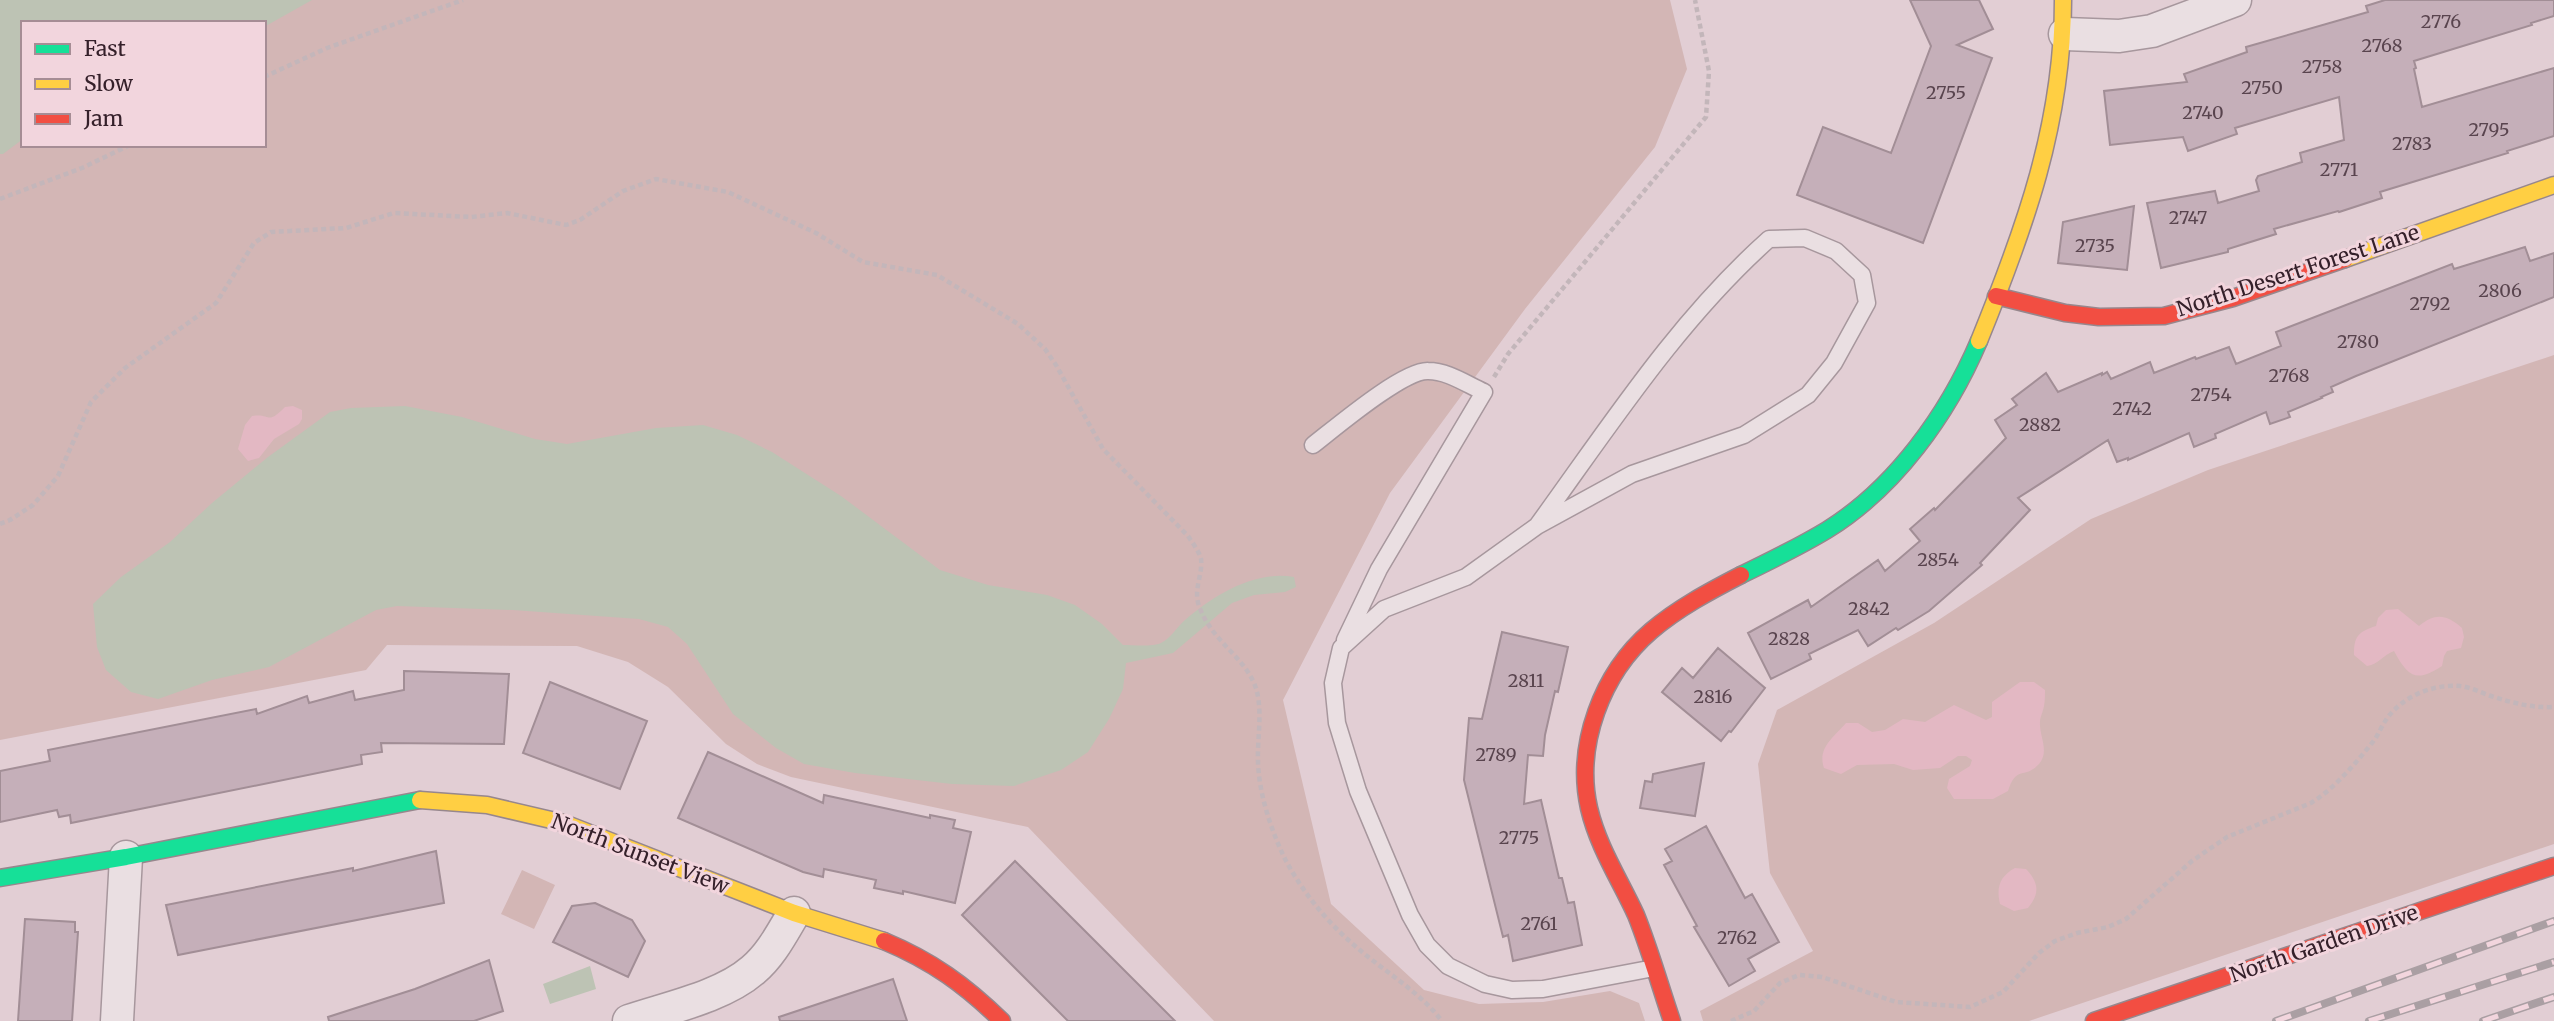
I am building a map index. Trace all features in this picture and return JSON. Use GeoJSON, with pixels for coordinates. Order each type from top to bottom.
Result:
{"type":"FeatureCollection","features":[{"type":"Feature","properties":{"kind":"street"},"geometry":{"type":"LineString","coordinates":[[1672,1021],[1635,912],[1595,832],[1586,796],[1586,757],[1592,722],[1607,684],[1626,655],[1649,630],[1705,592],[1805,543],[1860,506],[1888,478],[1939,414],[1960,381],[1996,296],[2042,172],[2061,85],[2063,0]]}},
{"type":"Feature","properties":{"kind":"street"},"geometry":{"type":"LineString","coordinates":[[2064,34],[2119,36],[2152,31],[2235,0]]}},
{"type":"Feature","properties":{"kind":"street","name":"North Desert Forest Lane"},"geometry":{"type":"LineString","coordinates":[[1996,296],[2065,313],[2099,317],[2164,316],[2232,298],[2554,185]]}},
{"type":"Feature","properties":{"kind":"street","name":"North Sunset View"},"geometry":{"type":"LineString","coordinates":[[0,878],[126,857],[424,799],[487,805],[564,822],[794,913],[877,938],[911,952],[969,989],[1002,1021]]}},
{"type":"Feature","properties":{"kind":"street"},"geometry":{"type":"LineString","coordinates":[[117,1021],[126,857]]}},
{"type":"Feature","properties":{"kind":"street","name":"North Garden Drive"},"geometry":{"type":"LineString","coordinates":[[2095,1021],[2554,866]]}},
{"type":"Feature","properties":{"kind":"street"},"geometry":{"type":"LineString","coordinates":[[629,1021],[726,988],[753,971],[772,950],[794,913]]}},
{"type":"Feature","properties":{"kind":"lane"},"geometry":{"type":"LineString","coordinates":[[1341,648],[1384,609],[1466,577],[1537,526],[1632,474],[1744,435],[1808,395],[1833,363],[1867,303],[1862,275],[1836,251],[1805,238],[1769,239],[1731,273],[1654,366],[1537,526]]}},
{"type":"Feature","properties":{"kind":"lane"},"geometry":{"type":"LineString","coordinates":[[1313,445],[1390,387],[1424,370],[1443,373],[1484,392],[1379,569],[1341,648],[1333,683],[1337,723],[1358,791],[1410,915],[1427,945],[1448,966],[1485,984],[1512,990],[1543,989],[1654,968]]}},
{"type":"Feature","properties":{"kind":"path"},"geometry":{"type":"LineString","coordinates":[[266,76],[327,48],[463,0]]}},
{"type":"Feature","properties":{"kind":"path"},"geometry":{"type":"LineString","coordinates":[[1484,392],[1508,354],[1706,117],[1710,71],[1695,0]]}},
{"type":"Feature","properties":{"kind":"path"},"geometry":{"type":"LineString","coordinates":[[0,199],[82,168],[126,147]]}},
{"type":"Feature","properties":{"kind":"path"},"geometry":{"type":"LineString","coordinates":[[0,524],[33,505],[58,476],[91,402],[125,368],[216,303],[254,243],[271,232],[346,228],[394,214],[471,217],[507,213],[566,225],[580,220],[623,191],[656,179],[728,192],[816,233],[863,262],[937,275],[1017,324],[1051,356],[1103,449],[1188,536],[1201,559],[1196,595],[1200,608],[1208,625],[1254,684],[1258,704],[1258,765],[1266,811],[1285,858],[1318,910],[1354,946],[1430,1006],[1442,1021]]}},
{"type":"Feature","properties":{"kind":"path"},"geometry":{"type":"LineString","coordinates":[[1731,1021],[1754,1011],[1780,983],[1799,975],[1822,976],[1896,1002],[1970,1007],[2003,992],[2039,953],[2055,941],[2077,933],[2108,927],[2126,919],[2192,861],[2227,837],[2311,803],[2324,795],[2359,758],[2386,719],[2408,697],[2430,690],[2460,686],[2516,704],[2536,708],[2554,707]]}},
{"type":"Feature","properties":{"kind":"shaded area"},"geometry":{"type":"Polygon","coordinates":[[[0,0],[1670,0],[1687,69],[1655,147],[1525,309],[1390,493],[1283,700],[1331,904],[1424,990],[1479,1004],[1543,1002],[1610,991],[1639,1003],[1645,1021],[1214,1021],[1028,827],[791,777],[757,764],[726,744],[668,687],[628,662],[577,646],[387,645],[366,670],[0,740],[0,0]]]}},
{"type":"Feature","properties":{"kind":"shaded area"},"geometry":{"type":"Polygon","coordinates":[[[0,0],[312,0],[266,26],[266,21],[21,21],[21,140],[0,154],[0,0]]]}},
{"type":"Feature","properties":{"kind":"shaded area"},"geometry":{"type":"Polygon","coordinates":[[[2554,355],[2554,844],[2029,1021],[1703,1021],[1700,1011],[1813,951],[1770,873],[1758,764],[1777,710],[1934,623],[2091,519],[2208,470],[2554,355]]]}},
{"type":"Feature","properties":{"kind":"shaded area"},"geometry":{"type":"Polygon","coordinates":[[[405,406],[462,417],[535,439],[567,444],[656,428],[703,425],[737,435],[772,452],[841,496],[940,570],[988,585],[1047,595],[1075,605],[1102,624],[1123,645],[1161,643],[1209,602],[1250,581],[1265,577],[1294,577],[1296,587],[1285,592],[1254,595],[1232,603],[1173,653],[1126,663],[1123,689],[1109,719],[1088,752],[1061,770],[1014,786],[952,784],[804,764],[776,748],[733,714],[687,644],[668,627],[639,619],[513,610],[397,606],[376,610],[269,667],[212,680],[158,699],[131,692],[106,670],[97,647],[93,604],[121,577],[170,542],[268,457],[330,412],[351,408],[405,406]]]}},
{"type":"Feature","properties":{"kind":"shaded area"},"geometry":{"type":"Polygon","coordinates":[[[522,870],[555,885],[534,929],[501,914],[522,870]]]}},
{"type":"Feature","properties":{"kind":"shaded area"},"geometry":{"type":"Polygon","coordinates":[[[590,966],[596,989],[550,1004],[543,984],[590,966]]]}},
{"type":"Feature","properties":{"kind":"sand"},"geometry":{"type":"Polygon","coordinates":[[[293,406],[302,410],[299,424],[274,439],[259,458],[248,461],[238,449],[245,425],[252,416],[271,417],[285,407],[293,406]]]}},
{"type":"Feature","properties":{"kind":"sand"},"geometry":{"type":"Polygon","coordinates":[[[2398,609],[2419,626],[2435,617],[2451,620],[2462,628],[2464,637],[2461,648],[2447,651],[2442,666],[2419,676],[2408,672],[2394,651],[2367,666],[2354,655],[2356,639],[2365,630],[2376,626],[2378,618],[2386,610],[2398,609]]]}},
{"type":"Feature","properties":{"kind":"sand"},"geometry":{"type":"Polygon","coordinates":[[[2020,682],[2034,682],[2045,690],[2040,722],[2044,754],[2034,769],[2018,775],[2008,791],[1993,799],[1954,799],[1947,788],[1949,779],[1970,766],[1972,760],[1966,756],[1958,756],[1940,768],[1913,770],[1894,764],[1857,765],[1841,774],[1824,768],[1822,761],[1825,749],[1846,723],[1858,723],[1872,732],[1885,730],[1903,719],[1925,722],[1954,705],[1986,720],[1992,717],[1992,702],[2020,682]]]}},
{"type":"Feature","properties":{"kind":"sand"},"geometry":{"type":"Polygon","coordinates":[[[2015,868],[2026,869],[2036,884],[2036,893],[2028,908],[2014,911],[2000,904],[1999,892],[2003,878],[2015,868]]]}},
{"type":"Feature","properties":{"kind":"building"},"geometry":{"type":"Polygon","coordinates":[[[1910,0],[1979,0],[1993,29],[1957,45],[1992,58],[1923,243],[1797,195],[1823,127],[1891,153],[1931,46],[1910,0]]]}},
{"type":"Feature","properties":{"kind":"building"},"geometry":{"type":"Polygon","coordinates":[[[2385,0],[2554,0],[2554,16],[2414,61],[2414,69],[2422,107],[2554,68],[2554,136],[2380,192],[2382,198],[2274,229],[2276,234],[2228,249],[2228,252],[2161,268],[2147,203],[2215,191],[2218,203],[2259,191],[2256,180],[2258,176],[2302,162],[2300,153],[2344,140],[2339,97],[2235,128],[2237,134],[2188,151],[2183,137],[2110,145],[2104,91],[2187,82],[2184,74],[2247,52],[2246,47],[2368,12],[2366,6],[2385,0]]]}},
{"type":"Feature","properties":{"kind":"building"},"geometry":{"type":"Polygon","coordinates":[[[2134,206],[2127,270],[2058,263],[2063,222],[2134,206]]]}},
{"type":"Feature","properties":{"kind":"building"},"geometry":{"type":"Polygon","coordinates":[[[2525,247],[2530,261],[2554,253],[2554,297],[2331,387],[2333,392],[2288,412],[2290,417],[2270,424],[2266,412],[2215,434],[2216,438],[2194,447],[2189,433],[2128,460],[2117,462],[2108,440],[2018,498],[2030,510],[1980,563],[1982,565],[1929,611],[1868,646],[1858,630],[1809,654],[1811,659],[1771,679],[1748,633],[1808,600],[1811,607],[1878,560],[1885,571],[1920,541],[1910,529],[1934,508],[1935,510],[2006,438],[1995,420],[2017,405],[2012,399],[2046,373],[2058,392],[2102,373],[2107,372],[2111,379],[2150,362],[2154,373],[2229,347],[2236,364],[2281,346],[2276,332],[2452,264],[2454,269],[2525,247]]]}},
{"type":"Feature","properties":{"kind":"building"},"geometry":{"type":"Polygon","coordinates":[[[1502,632],[1568,647],[1558,692],[1555,691],[1543,756],[1528,755],[1524,804],[1541,800],[1559,878],[1562,878],[1568,903],[1574,902],[1582,945],[1513,961],[1508,935],[1503,937],[1464,780],[1469,718],[1482,719],[1502,632]]]}},
{"type":"Feature","properties":{"kind":"building"},"geometry":{"type":"Polygon","coordinates":[[[1718,648],[1765,688],[1721,741],[1662,692],[1682,668],[1693,678],[1718,648]]]}},
{"type":"Feature","properties":{"kind":"building"},"geometry":{"type":"Polygon","coordinates":[[[404,671],[509,674],[504,744],[381,743],[382,752],[361,755],[362,764],[71,823],[70,815],[59,817],[57,810],[0,822],[0,771],[50,761],[48,750],[256,709],[257,714],[307,696],[309,703],[353,691],[355,700],[404,690],[404,671]]]}},
{"type":"Feature","properties":{"kind":"building"},"geometry":{"type":"Polygon","coordinates":[[[550,682],[647,721],[620,789],[523,753],[550,682]]]}},
{"type":"Feature","properties":{"kind":"building"},"geometry":{"type":"Polygon","coordinates":[[[708,752],[823,803],[824,795],[930,818],[930,815],[955,820],[953,828],[971,832],[955,903],[903,891],[903,894],[874,888],[876,880],[824,869],[823,877],[803,872],[678,818],[708,752]]]}},
{"type":"Feature","properties":{"kind":"building"},"geometry":{"type":"Polygon","coordinates":[[[1704,763],[1695,816],[1640,808],[1645,781],[1652,782],[1653,774],[1704,763]]]}},
{"type":"Feature","properties":{"kind":"building"},"geometry":{"type":"Polygon","coordinates":[[[1706,826],[1745,898],[1752,894],[1779,942],[1748,959],[1755,971],[1729,986],[1694,927],[1697,926],[1664,865],[1672,861],[1665,849],[1706,826]]]}},
{"type":"Feature","properties":{"kind":"building"},"geometry":{"type":"Polygon","coordinates":[[[436,851],[444,903],[178,955],[166,905],[353,868],[353,871],[436,851]]]}},
{"type":"Feature","properties":{"kind":"building"},"geometry":{"type":"Polygon","coordinates":[[[1015,861],[1175,1021],[1068,1021],[962,915],[1015,861]]]}},
{"type":"Feature","properties":{"kind":"building"},"geometry":{"type":"Polygon","coordinates":[[[595,903],[632,920],[645,941],[628,977],[553,942],[572,906],[595,903]]]}},
{"type":"Feature","properties":{"kind":"building"},"geometry":{"type":"Polygon","coordinates":[[[25,919],[75,922],[75,932],[78,932],[72,1021],[18,1021],[25,919]]]}},
{"type":"Feature","properties":{"kind":"building"},"geometry":{"type":"Polygon","coordinates":[[[489,960],[503,1011],[474,1021],[329,1021],[328,1017],[415,989],[489,960]]]}},
{"type":"Feature","properties":{"kind":"building"},"geometry":{"type":"Polygon","coordinates":[[[893,979],[907,1021],[780,1021],[779,1017],[893,979]]]}},
{"type":"Feature","properties":{"kind":"railway"},"geometry":{"type":"LineString","coordinates":[[2276,1021],[2554,921]]}},
{"type":"Feature","properties":{"kind":"railway"},"geometry":{"type":"LineString","coordinates":[[2369,1021],[2554,962]]}},
{"type":"Feature","properties":{"kind":"railway"},"geometry":{"type":"LineString","coordinates":[[2483,1021],[2554,997]]}},
{"type":"Feature","properties":{"kind":"traffic: fast"},"geometry":{"type":"LineString","coordinates":[[1741,575],[1827,530],[1875,493],[1897,471],[1935,422],[1979,341]]}},
{"type":"Feature","properties":{"kind":"traffic: fast"},"geometry":{"type":"LineString","coordinates":[[0,878],[126,857],[420,800]]}},
{"type":"Feature","properties":{"kind":"traffic: slow"},"geometry":{"type":"LineString","coordinates":[[1979,341],[2026,216],[2049,132],[2061,45],[2063,0]]}},
{"type":"Feature","properties":{"kind":"traffic: slow"},"geometry":{"type":"LineString","coordinates":[[2345,259],[2554,185]]}},
{"type":"Feature","properties":{"kind":"traffic: slow"},"geometry":{"type":"LineString","coordinates":[[420,800],[487,805],[564,823],[794,913],[884,941]]}},
{"type":"Feature","properties":{"kind":"traffic: jam"},"geometry":{"type":"LineString","coordinates":[[1996,296],[2065,313],[2099,317],[2164,316],[2233,298],[2345,259]]}},
{"type":"Feature","properties":{"kind":"traffic: jam"},"geometry":{"type":"LineString","coordinates":[[1672,1021],[1636,915],[1593,822],[1586,784],[1586,760],[1596,712],[1606,689],[1634,648],[1672,615],[1741,575]]}},
{"type":"Feature","properties":{"kind":"traffic: jam"},"geometry":{"type":"LineString","coordinates":[[2094,1021],[2554,866]]}},
{"type":"Feature","properties":{"kind":"traffic: jam"},"geometry":{"type":"LineString","coordinates":[[884,941],[947,975],[1002,1021]]}}]}
